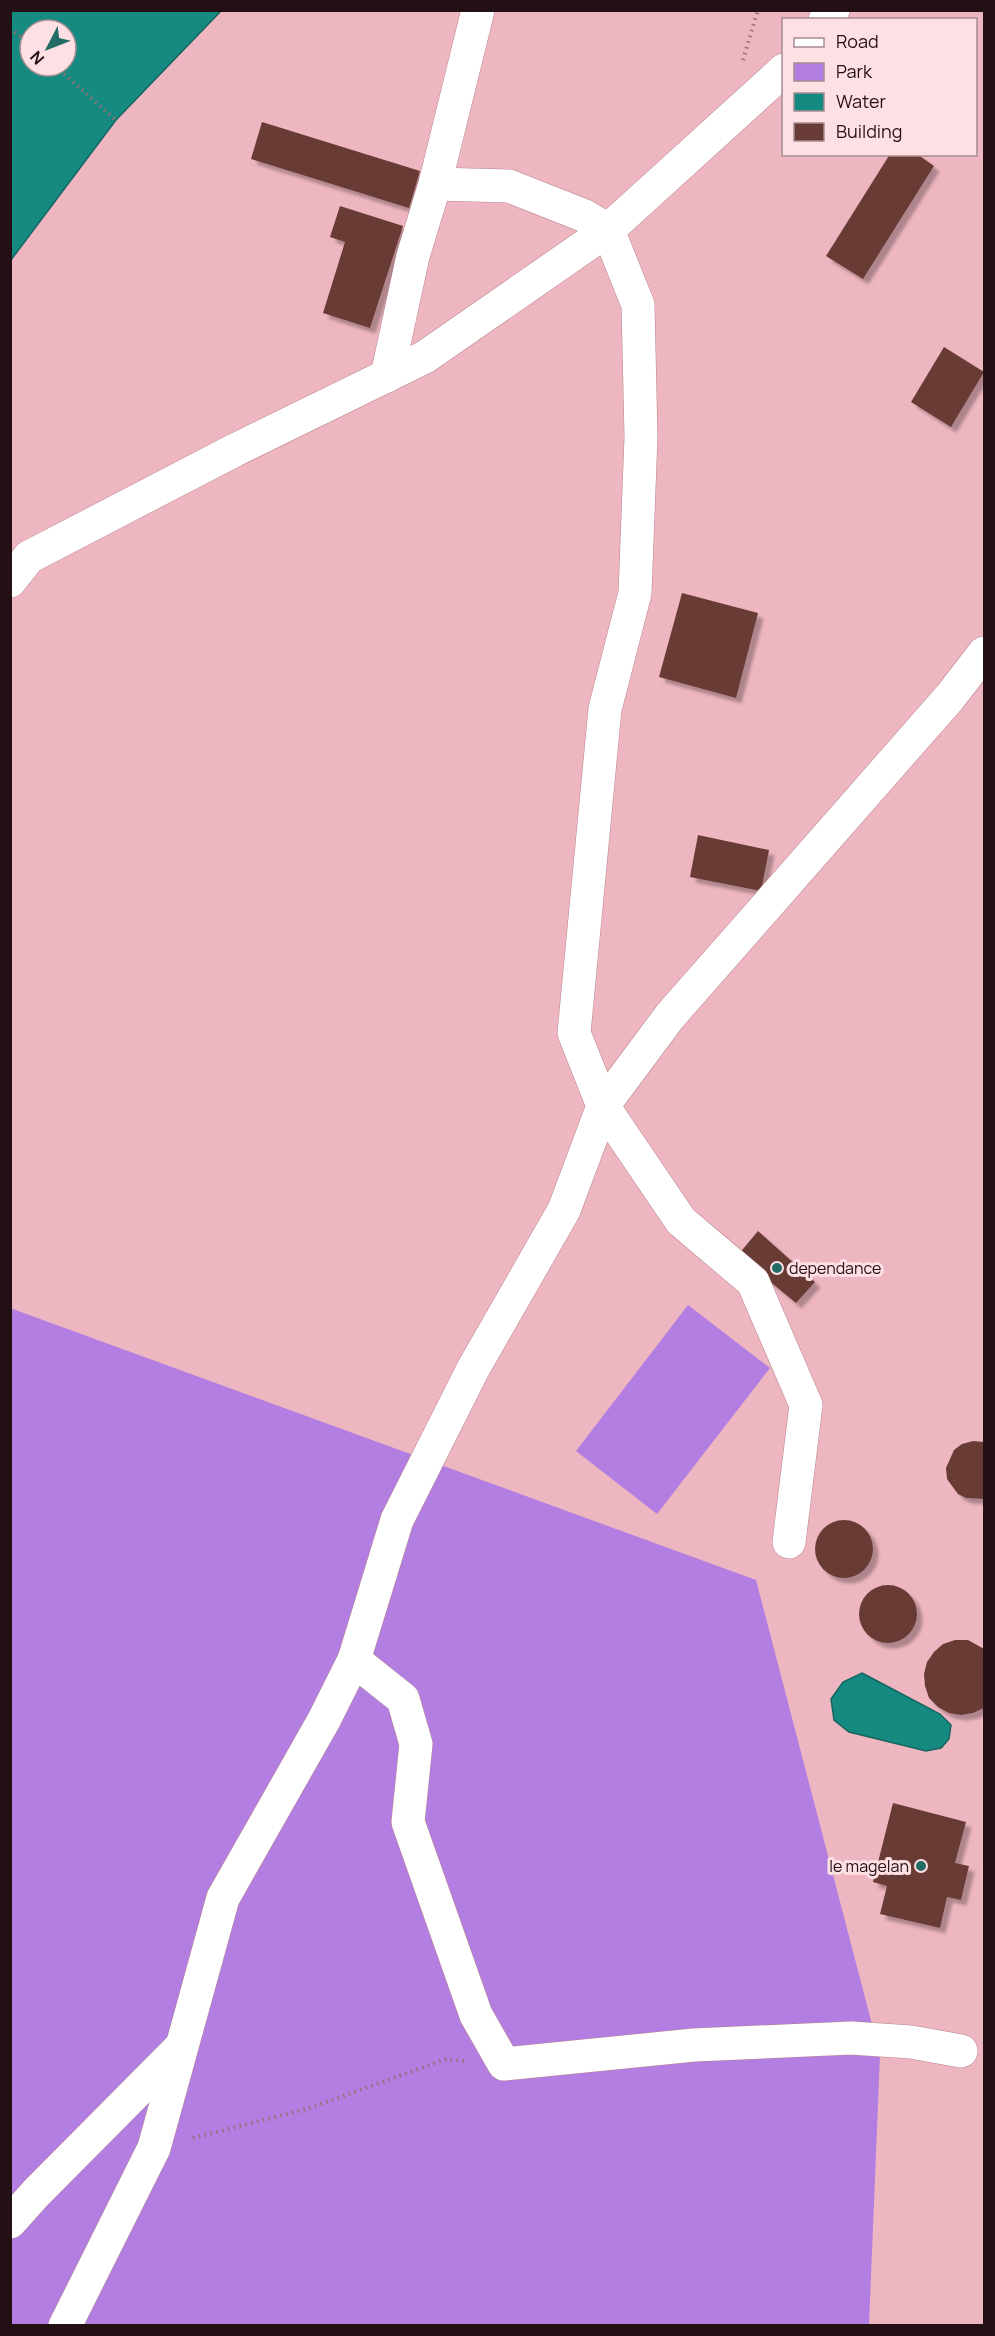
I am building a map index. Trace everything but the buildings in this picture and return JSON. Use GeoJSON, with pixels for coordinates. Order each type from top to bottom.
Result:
{"type":"FeatureCollection","features":[{"type":"Feature","properties":{"kind":"street"},"geometry":{"type":"LineString","coordinates":[[387,376],[413,256],[435,184],[478,10]]}},
{"type":"Feature","properties":{"kind":"street"},"geometry":{"type":"LineString","coordinates":[[10,581],[29,557],[235,450],[425,357],[608,230],[782,71]]}},
{"type":"Feature","properties":{"kind":"street"},"geometry":{"type":"LineString","coordinates":[[435,184],[509,186],[585,216],[608,230],[638,305],[641,437],[636,592],[605,709],[574,1034],[603,1106],[681,1221],[753,1282],[806,1405],[789,1542]]}},
{"type":"Feature","properties":{"kind":"street"},"geometry":{"type":"LineString","coordinates":[[65,2325],[154,2148],[223,1898],[324,1720],[354,1660],[397,1520],[473,1369],[564,1210],[603,1106],[670,1016],[950,697],[984,652]]}},
{"type":"Feature","properties":{"kind":"street"},"geometry":{"type":"LineString","coordinates":[[354,1660],[403,1699],[416,1744],[408,1822],[476,2015],[504,2064],[694,2045],[851,2038],[911,2042],[961,2051]]}},
{"type":"Feature","properties":{"kind":"street"},"geometry":{"type":"LineString","coordinates":[[10,2223],[36,2193],[182,2046]]}},
{"type":"Feature","properties":{"kind":"path"},"geometry":{"type":"LineString","coordinates":[[69,78],[116,120]]}},
{"type":"Feature","properties":{"kind":"path"},"geometry":{"type":"LineString","coordinates":[[154,2148],[308,2109],[446,2059],[504,2064]]}},
{"type":"Feature","properties":{"kind":"green space"},"geometry":{"type":"Polygon","coordinates":[[[688,1305],[770,1368],[657,1514],[576,1451],[688,1305]]]}},
{"type":"Feature","properties":{"kind":"green space"},"geometry":{"type":"Polygon","coordinates":[[[10,1308],[756,1580],[880,2055],[869,2325],[11,2325],[10,1308]]]}},
{"type":"Feature","properties":{"kind":"water"},"geometry":{"type":"Polygon","coordinates":[[[11,10],[221,11],[116,120],[11,260],[11,10]]]}},
{"type":"Feature","properties":{"kind":"water"},"geometry":{"type":"Polygon","coordinates":[[[862,1673],[940,1714],[951,1725],[949,1739],[941,1748],[926,1751],[849,1732],[834,1720],[831,1699],[843,1682],[862,1673]]]}},
{"type":"Feature","properties":{"kind":"place","name":"dependance"},"geometry":{"type":"Point","coordinates":[777,1268]}},
{"type":"Feature","properties":{"kind":"place","name":"le magelan"},"geometry":{"type":"Point","coordinates":[921,1866]}}]}
